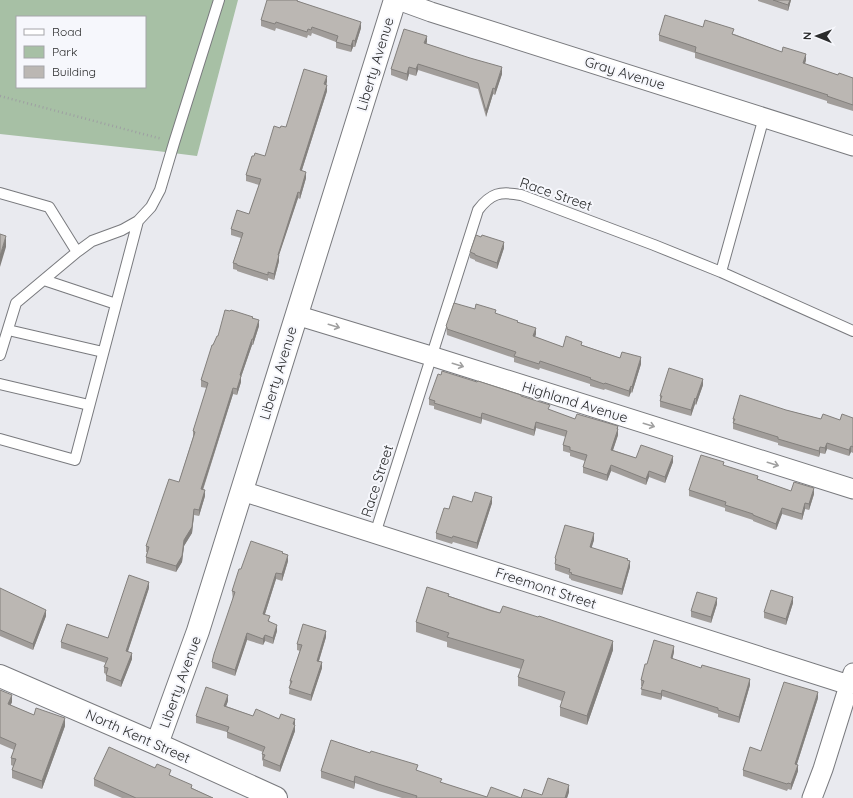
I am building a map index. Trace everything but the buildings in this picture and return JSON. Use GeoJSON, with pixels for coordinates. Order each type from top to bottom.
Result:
{"type":"FeatureCollection","features":[{"type":"Feature","properties":{"kind":"street","name":"Gray Avenue"},"geometry":{"type":"LineString","coordinates":[[396,0],[853,146]]}},
{"type":"Feature","properties":{"kind":"street","name":"Liberty Avenue"},"geometry":{"type":"LineString","coordinates":[[157,744],[198,631],[396,0]]}},
{"type":"Feature","properties":{"kind":"street","name":"Highland Avenue"},"geometry":{"type":"LineString","coordinates":[[296,315],[853,489]]}},
{"type":"Feature","properties":{"kind":"street","name":"Freemont Street"},"geometry":{"type":"LineString","coordinates":[[242,491],[375,534],[851,679]]}},
{"type":"Feature","properties":{"kind":"street","name":"North Kent Street"},"geometry":{"type":"LineString","coordinates":[[0,676],[157,744],[276,798]]}},
{"type":"Feature","properties":{"kind":"street"},"geometry":{"type":"LineString","coordinates":[[812,798],[823,769],[851,679]]}},
{"type":"Feature","properties":{"kind":"lane"},"geometry":{"type":"LineString","coordinates":[[0,355],[16,303],[92,241],[122,230],[138,221],[151,207],[160,190],[219,0]]}},
{"type":"Feature","properties":{"kind":"lane"},"geometry":{"type":"LineString","coordinates":[[721,272],[764,117]]}},
{"type":"Feature","properties":{"kind":"lane"},"geometry":{"type":"LineString","coordinates":[[0,193],[49,207],[77,252]]}},
{"type":"Feature","properties":{"kind":"lane","name":"Race Street"},"geometry":{"type":"LineString","coordinates":[[375,534],[478,210],[485,200],[496,194],[510,193],[521,195],[654,245],[721,272],[853,330]]}},
{"type":"Feature","properties":{"kind":"lane"},"geometry":{"type":"LineString","coordinates":[[0,439],[75,460],[138,221]]}},
{"type":"Feature","properties":{"kind":"lane"},"geometry":{"type":"LineString","coordinates":[[44,280],[116,304]]}},
{"type":"Feature","properties":{"kind":"lane"},"geometry":{"type":"LineString","coordinates":[[8,330],[103,352]]}},
{"type":"Feature","properties":{"kind":"lane"},"geometry":{"type":"LineString","coordinates":[[0,384],[89,405]]}},
{"type":"Feature","properties":{"kind":"path"},"geometry":{"type":"LineString","coordinates":[[0,96],[164,139],[174,143]]}},
{"type":"Feature","properties":{"kind":"green space"},"geometry":{"type":"Polygon","coordinates":[[[0,0],[238,0],[197,156],[0,134],[0,0]]]}}]}
